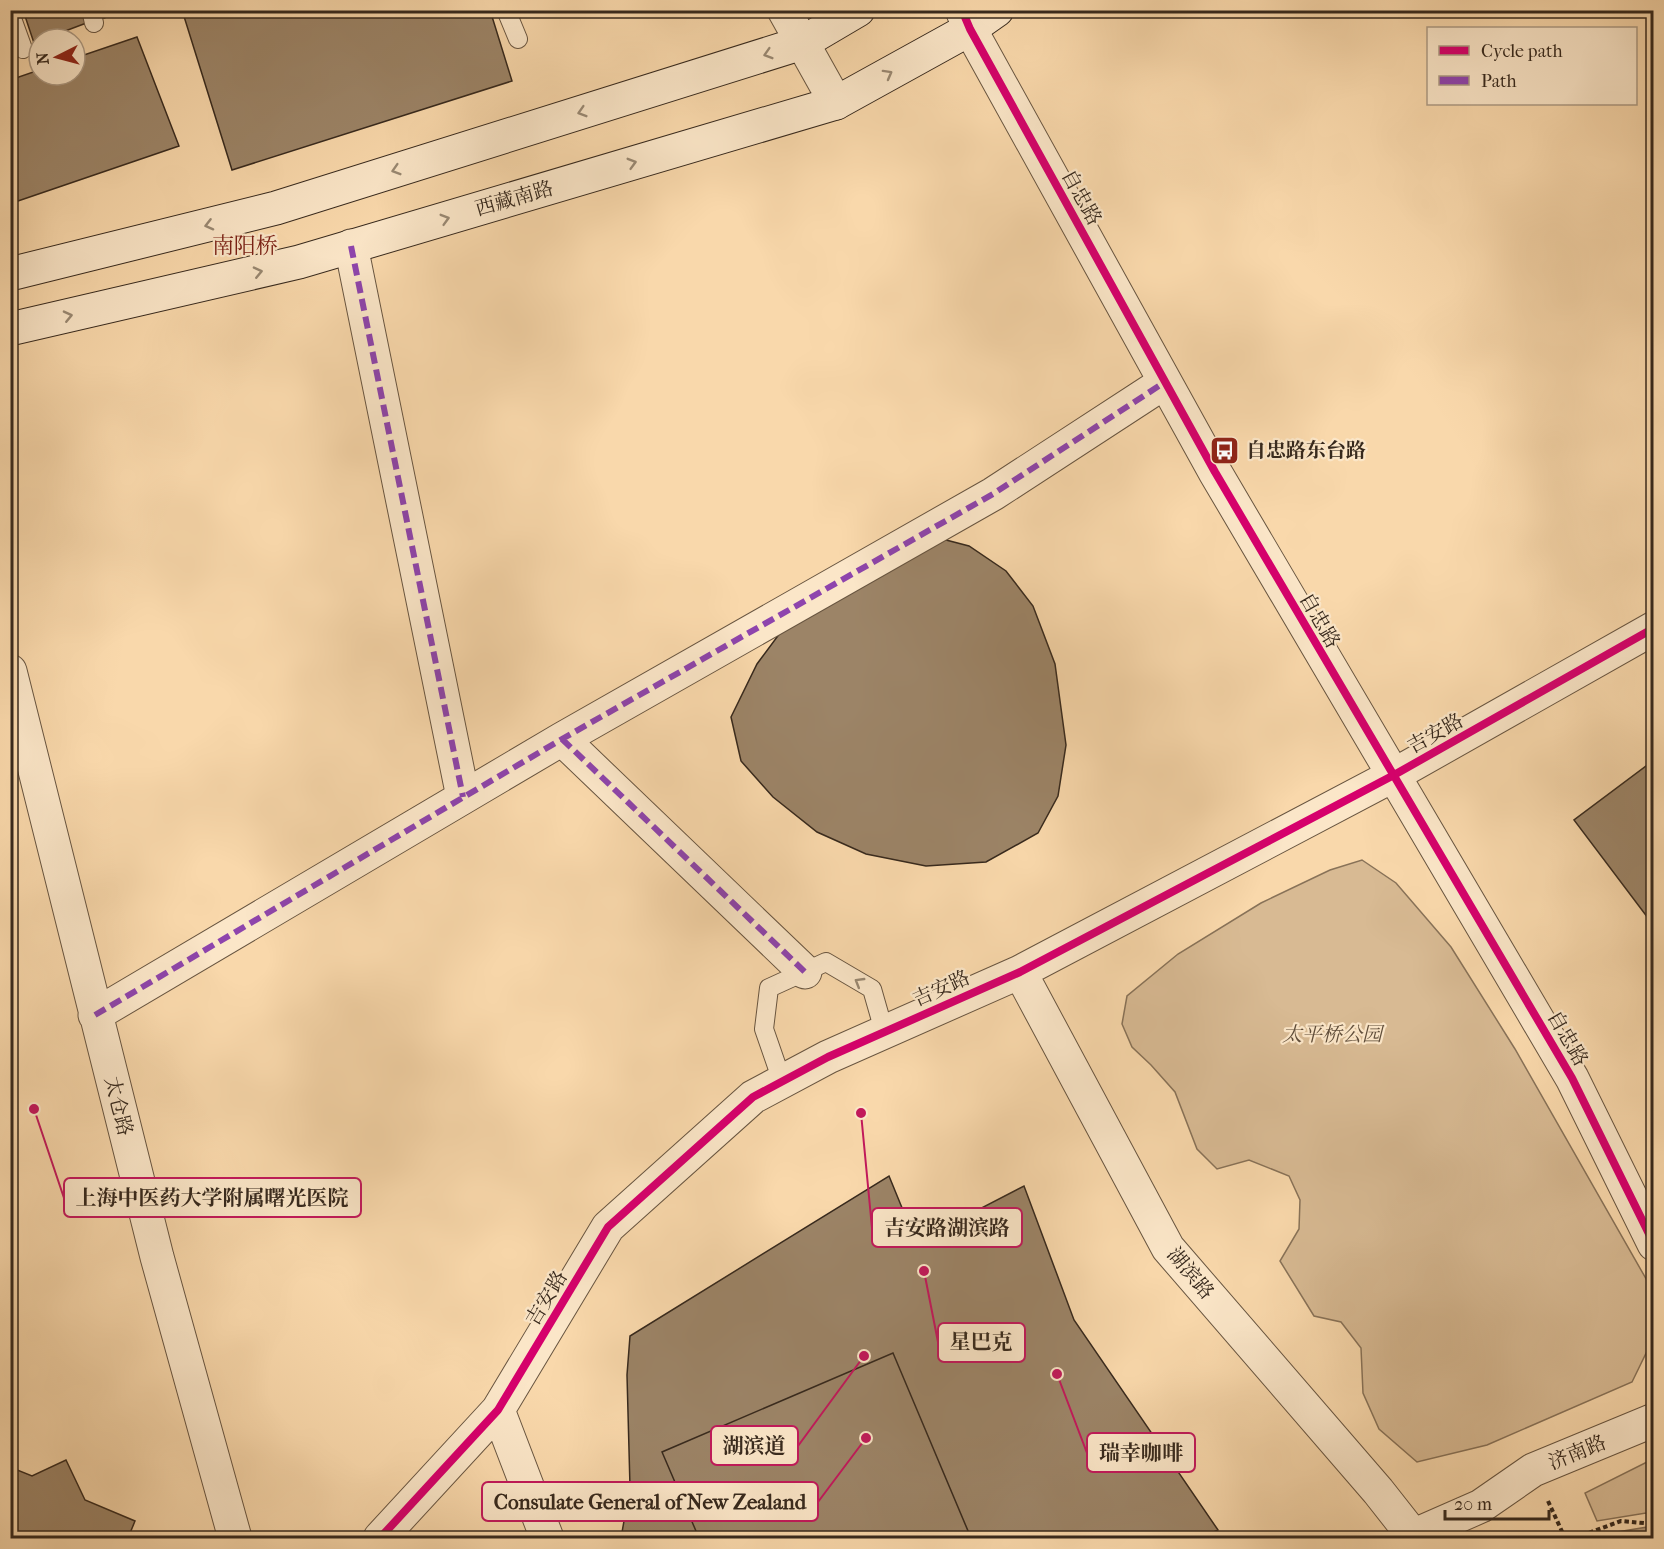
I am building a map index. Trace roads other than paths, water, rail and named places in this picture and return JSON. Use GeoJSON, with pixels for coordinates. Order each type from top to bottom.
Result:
{"type":"FeatureCollection","features":[{"type":"Feature","properties":{"kind":"street"},"geometry":{"type":"LineString","coordinates":[[784,10],[836,103]]}},
{"type":"Feature","properties":{"kind":"street"},"geometry":{"type":"LineString","coordinates":[[10,274],[276,208],[802,44],[858,10]]}},
{"type":"Feature","properties":{"kind":"street","name":"西藏南路"},"geometry":{"type":"LineString","coordinates":[[10,329],[288,265],[836,103],[966,20],[997,10]]}},
{"type":"Feature","properties":{"kind":"street","name":"自忠路"},"geometry":{"type":"LineString","coordinates":[[966,20],[1215,472],[1572,1078],[1653,1244]]}},
{"type":"Feature","properties":{"kind":"street"},"geometry":{"type":"LineString","coordinates":[[351,246],[463,797]]}},
{"type":"Feature","properties":{"kind":"street"},"geometry":{"type":"LineString","coordinates":[[95,1015],[562,739],[993,494],[1165,382]]}},
{"type":"Feature","properties":{"kind":"street","name":"吉安路"},"geometry":{"type":"LineString","coordinates":[[380,1539],[498,1410],[608,1227],[753,1097],[828,1057],[1020,972],[1394,775],[1653,628]]}},
{"type":"Feature","properties":{"kind":"street","name":"太仓路"},"geometry":{"type":"LineString","coordinates":[[11,675],[157,1257],[235,1539]]}},
{"type":"Feature","properties":{"kind":"street"},"geometry":{"type":"LineString","coordinates":[[562,739],[805,972]]}},
{"type":"Feature","properties":{"kind":"street","name":"湖滨路"},"geometry":{"type":"LineString","coordinates":[[1020,972],[1167,1248],[1378,1491],[1412,1538]]}},
{"type":"Feature","properties":{"kind":"street"},"geometry":{"type":"LineString","coordinates":[[498,1410],[547,1539]]}},
{"type":"Feature","properties":{"kind":"street","name":"济南路"},"geometry":{"type":"LineString","coordinates":[[1412,1538],[1481,1506],[1533,1470],[1653,1420]]}},
{"type":"Feature","properties":{"kind":"lane"},"geometry":{"type":"LineString","coordinates":[[507,10],[518,39]]}},
{"type":"Feature","properties":{"kind":"lane"},"geometry":{"type":"LineString","coordinates":[[10,13],[23,49]]}},
{"type":"Feature","properties":{"kind":"lane"},"geometry":{"type":"LineString","coordinates":[[782,1081],[764,1029],[769,988],[826,962],[872,989],[884,1032]]}},
{"type":"Feature","properties":{"kind":"water"},"geometry":{"type":"Polygon","coordinates":[[[1647,1527],[1653,1530],[1653,1538],[1600,1538],[1605,1534],[1647,1527]]]}},
{"type":"Feature","properties":{"kind":"place","name":"自忠路东台路"},"geometry":{"type":"Point","coordinates":[1225,450]}},
{"type":"Feature","properties":{"kind":"place","name":"上海中医药大学附属曙光医院"},"geometry":{"type":"Point","coordinates":[34,1109]}},
{"type":"Feature","properties":{"kind":"place","name":"吉安路湖滨路"},"geometry":{"type":"Point","coordinates":[861,1113]}},
{"type":"Feature","properties":{"kind":"place","name":"星巴克"},"geometry":{"type":"Point","coordinates":[924,1271]}},
{"type":"Feature","properties":{"kind":"place","name":"湖滨道"},"geometry":{"type":"Point","coordinates":[864,1356]}},
{"type":"Feature","properties":{"kind":"place","name":"瑞幸咖啡"},"geometry":{"type":"Point","coordinates":[1057,1374]}},
{"type":"Feature","properties":{"kind":"place","name":"Consulate General of New Zealand"},"geometry":{"type":"Point","coordinates":[866,1438]}},
{"type":"Feature","properties":{"kind":"district","name":"南阳桥"},"geometry":{"type":"Point","coordinates":[245,245]}},
{"type":"Feature","properties":{"kind":"park label","name":"太平桥公园"},"geometry":{"type":"Point","coordinates":[1332,1034]}}]}
